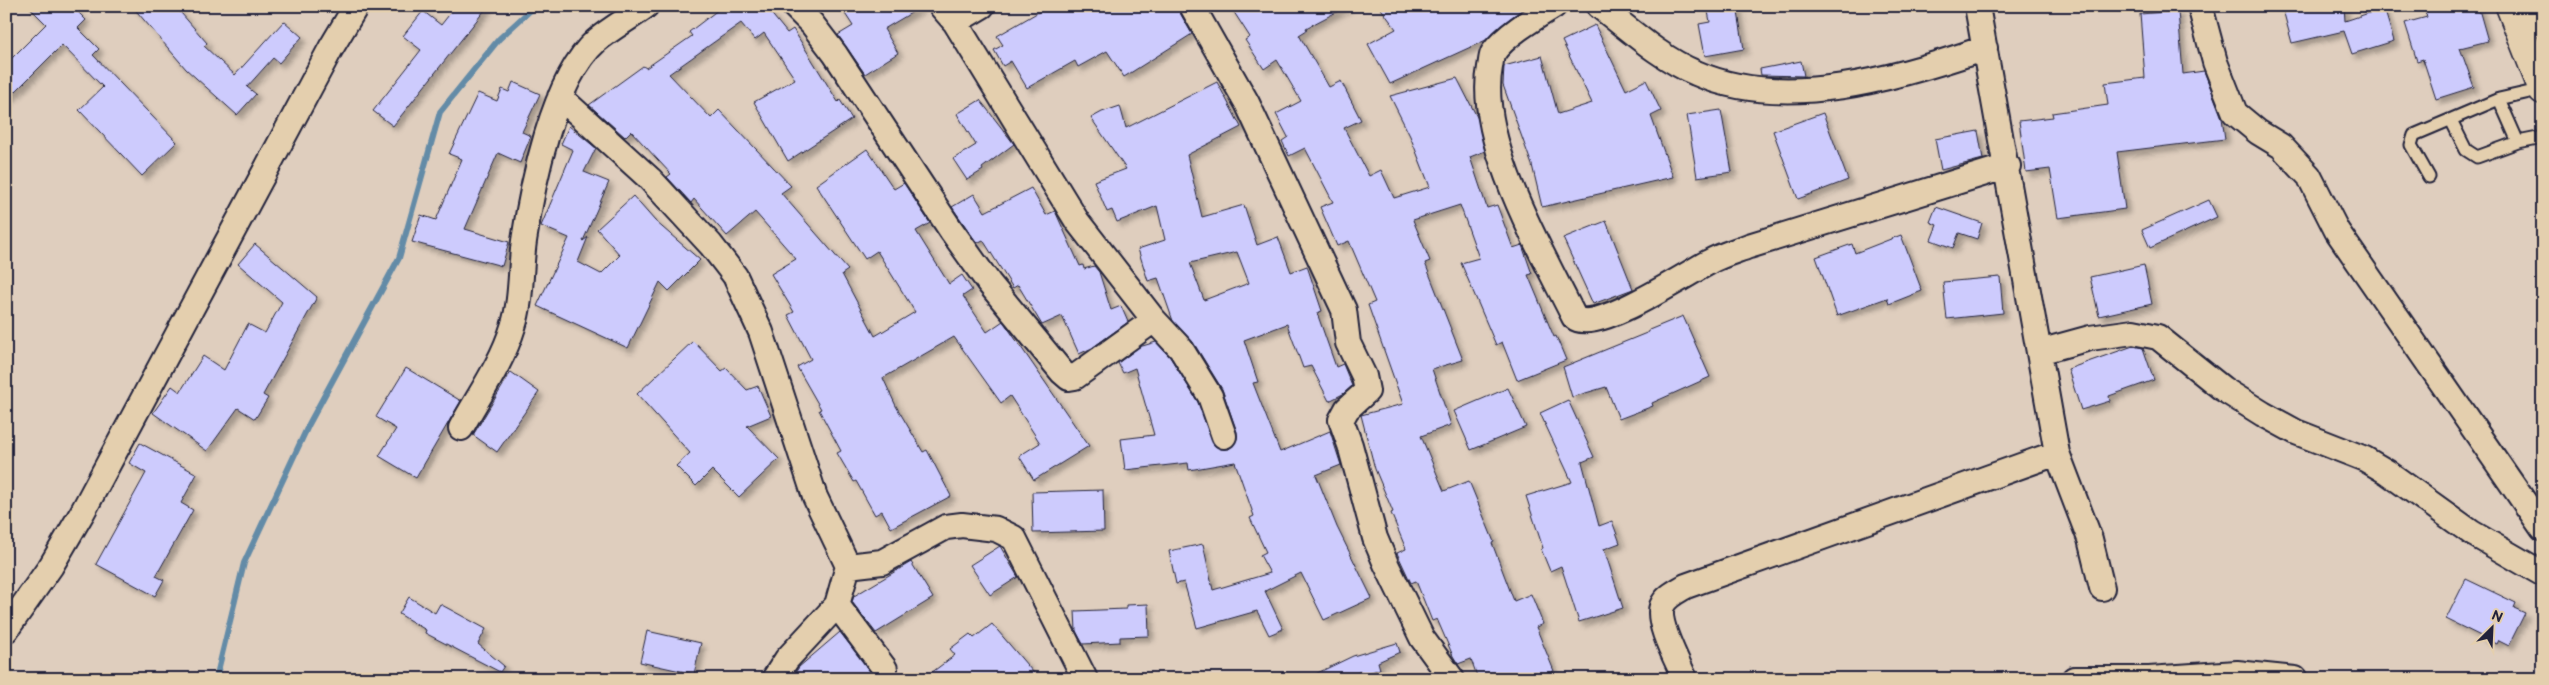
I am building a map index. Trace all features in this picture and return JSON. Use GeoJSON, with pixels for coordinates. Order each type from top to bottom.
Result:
{"type":"FeatureCollection","features":[{"type":"Feature","properties":{"kind":"main road"},"geometry":{"type":"LineString","coordinates":[[2510,6],[2543,89]]}},
{"type":"Feature","properties":{"kind":"main road"},"geometry":{"type":"LineString","coordinates":[[2536,6],[2543,23]]}},
{"type":"Feature","properties":{"kind":"street"},"geometry":{"type":"LineString","coordinates":[[6,630],[51,566],[82,513],[331,48],[356,6]]}},
{"type":"Feature","properties":{"kind":"street"},"geometry":{"type":"LineString","coordinates":[[461,428],[503,352],[513,327],[519,305],[524,242],[535,180],[560,97],[573,70],[595,42],[646,6]]}},
{"type":"Feature","properties":{"kind":"street"},"geometry":{"type":"LineString","coordinates":[[794,6],[812,24],[835,54],[989,283],[1062,372],[1069,378],[1075,377],[1154,320]]}},
{"type":"Feature","properties":{"kind":"street"},"geometry":{"type":"LineString","coordinates":[[982,6],[948,14],[1077,221],[1154,320],[1186,356],[1210,396],[1224,436]]}},
{"type":"Feature","properties":{"kind":"street"},"geometry":{"type":"LineString","coordinates":[[1192,6],[1247,103],[1344,310],[1348,343],[1364,376],[1367,391],[1347,409],[1341,420],[1350,445],[1376,538],[1386,564],[1422,638],[1452,679]]}},
{"type":"Feature","properties":{"kind":"street"},"geometry":{"type":"LineString","coordinates":[[1554,6],[1523,26],[1493,53],[1486,86],[1493,130],[1513,187],[1574,317],[1579,321],[1585,322],[1620,311],[1711,261],[1741,249],[2008,166]]}},
{"type":"Feature","properties":{"kind":"street"},"geometry":{"type":"LineString","coordinates":[[1598,6],[1652,47],[1694,72],[1724,84],[1767,91],[1806,91],[1917,72],[1985,48]]}},
{"type":"Feature","properties":{"kind":"street"},"geometry":{"type":"LineString","coordinates":[[1978,6],[2008,166],[2056,453],[2090,539],[2102,588]]}},
{"type":"Feature","properties":{"kind":"street"},"geometry":{"type":"LineString","coordinates":[[2200,6],[2215,62],[2235,113],[2258,132],[2281,146],[2309,176],[2337,231],[2543,529]]}},
{"type":"Feature","properties":{"kind":"street"},"geometry":{"type":"LineString","coordinates":[[560,97],[650,180],[711,245],[735,276],[761,332],[815,497],[848,566],[837,605],[787,659],[774,679]]}},
{"type":"Feature","properties":{"kind":"street"},"geometry":{"type":"LineString","coordinates":[[2039,352],[2090,338],[2133,332],[2158,337],[2223,389],[2263,414],[2296,432],[2365,459],[2387,472],[2472,533],[2543,574]]}},
{"type":"Feature","properties":{"kind":"street"},"geometry":{"type":"LineString","coordinates":[[1685,679],[1661,621],[1662,605],[1670,595],[1686,586],[2056,453]]}},
{"type":"Feature","properties":{"kind":"street"},"geometry":{"type":"LineString","coordinates":[[848,566],[882,562],[946,527],[962,525],[996,529],[1014,538],[1085,679]]}},
{"type":"Feature","properties":{"kind":"street"},"geometry":{"type":"LineString","coordinates":[[837,605],[885,669]]}},
{"type":"Feature","properties":{"kind":"street"},"geometry":{"type":"LineString","coordinates":[[2074,679],[2149,678],[2236,673],[2296,679]]}},
{"type":"Feature","properties":{"kind":"lane"},"geometry":{"type":"LineString","coordinates":[[2429,177],[2411,145],[2411,139],[2420,132],[2499,99],[2543,89]]}},
{"type":"Feature","properties":{"kind":"lane"},"geometry":{"type":"LineString","coordinates":[[2499,99],[2518,142]]}},
{"type":"Feature","properties":{"kind":"lane"},"geometry":{"type":"LineString","coordinates":[[2450,120],[2466,150],[2471,155],[2477,157],[2518,142],[2543,137]]}},
{"type":"Feature","properties":{"kind":"building"},"geometry":{"type":"Polygon","coordinates":[[[28,6],[72,6],[86,20],[78,28],[99,49],[93,55],[177,142],[142,176],[79,110],[103,87],[62,45],[6,101],[6,64],[46,24],[28,6]]]}},
{"type":"Feature","properties":{"kind":"building"},"geometry":{"type":"Polygon","coordinates":[[[132,6],[175,6],[207,43],[204,46],[235,75],[284,21],[302,37],[279,63],[273,58],[247,87],[256,94],[237,115],[186,69],[132,6]]]}},
{"type":"Feature","properties":{"kind":"building"},"geometry":{"type":"Polygon","coordinates":[[[456,6],[488,6],[393,126],[373,111],[421,50],[403,36],[423,11],[441,25],[456,6]]]}},
{"type":"Feature","properties":{"kind":"building"},"geometry":{"type":"Polygon","coordinates":[[[723,6],[765,6],[787,33],[793,29],[838,102],[840,100],[852,119],[788,161],[754,102],[795,79],[764,33],[755,40],[741,23],[669,74],[711,118],[719,110],[791,186],[781,193],[848,270],[842,274],[875,336],[915,312],[877,251],[865,259],[816,185],[867,149],[894,189],[904,183],[930,223],[916,231],[949,284],[962,275],[972,290],[963,296],[987,332],[1003,321],[1089,446],[1034,480],[1019,456],[1040,443],[1010,396],[1001,403],[954,337],[883,378],[896,406],[923,452],[927,450],[951,496],[891,528],[882,511],[875,515],[856,481],[854,482],[837,453],[841,451],[819,410],[821,409],[797,367],[811,359],[788,315],[794,312],[771,274],[796,259],[755,212],[727,236],[694,199],[691,203],[667,177],[671,174],[631,131],[625,137],[589,105],[643,66],[646,68],[692,36],[689,32],[723,6]]]}},
{"type":"Feature","properties":{"kind":"building"},"geometry":{"type":"Polygon","coordinates":[[[840,6],[923,6],[884,29],[898,53],[865,74],[838,35],[853,26],[840,6]]]}},
{"type":"Feature","properties":{"kind":"building"},"geometry":{"type":"Polygon","coordinates":[[[1049,6],[1176,6],[1192,34],[1124,77],[1107,51],[1078,67],[1075,61],[1027,88],[1011,61],[1003,66],[994,50],[1003,45],[997,36],[1049,6]]]}},
{"type":"Feature","properties":{"kind":"building"},"geometry":{"type":"Polygon","coordinates":[[[1230,6],[1348,6],[1306,28],[1307,30],[1299,35],[1329,87],[1341,81],[1361,120],[1344,128],[1369,176],[1381,170],[1394,198],[1430,187],[1410,136],[1390,96],[1457,78],[1478,119],[1485,151],[1470,157],[1487,208],[1497,205],[1513,248],[1522,245],[1532,274],[1528,275],[1554,337],[1556,336],[1566,360],[1517,380],[1502,342],[1496,345],[1461,263],[1479,258],[1460,205],[1413,220],[1430,261],[1425,263],[1463,360],[1432,369],[1451,425],[1421,436],[1444,491],[1469,481],[1494,542],[1492,543],[1514,601],[1531,594],[1543,624],[1536,627],[1554,671],[1535,679],[1478,679],[1471,659],[1458,664],[1437,619],[1432,621],[1416,581],[1411,583],[1397,553],[1406,549],[1375,469],[1361,415],[1403,404],[1368,305],[1375,302],[1349,241],[1337,246],[1320,207],[1333,202],[1305,148],[1289,156],[1282,141],[1288,137],[1276,114],[1301,101],[1277,60],[1264,69],[1245,40],[1250,37],[1230,6]]]}},
{"type":"Feature","properties":{"kind":"building"},"geometry":{"type":"Polygon","coordinates":[[[1379,6],[1527,6],[1504,23],[1486,40],[1390,84],[1368,44],[1396,29],[1379,6]]]}},
{"type":"Feature","properties":{"kind":"building"},"geometry":{"type":"Polygon","coordinates":[[[1707,6],[1737,6],[1744,49],[1705,56],[1699,24],[1710,22],[1707,6]]]}},
{"type":"Feature","properties":{"kind":"building"},"geometry":{"type":"Polygon","coordinates":[[[2282,6],[2344,6],[2345,21],[2384,8],[2394,41],[2352,54],[2344,31],[2292,43],[2282,6]]]}},
{"type":"Feature","properties":{"kind":"building"},"geometry":{"type":"Polygon","coordinates":[[[2423,6],[2478,6],[2488,41],[2460,48],[2474,87],[2436,99],[2423,59],[2417,61],[2405,23],[2427,17],[2423,6]]]}},
{"type":"Feature","properties":{"kind":"building"},"geometry":{"type":"Polygon","coordinates":[[[2178,11],[2183,74],[2204,71],[2222,118],[2225,139],[2117,152],[2125,209],[2058,218],[2050,169],[2026,172],[2019,121],[2053,117],[2052,113],[2108,105],[2105,83],[2145,78],[2140,14],[2178,11]]]}},
{"type":"Feature","properties":{"kind":"building"},"geometry":{"type":"Polygon","coordinates":[[[1595,25],[1626,90],[1646,80],[1661,111],[1651,116],[1673,177],[1542,207],[1532,165],[1503,85],[1504,66],[1542,56],[1558,114],[1592,103],[1562,41],[1595,25]]]}},
{"type":"Feature","properties":{"kind":"building"},"geometry":{"type":"Polygon","coordinates":[[[1801,61],[1804,76],[1761,75],[1760,69],[1801,61]]]}},
{"type":"Feature","properties":{"kind":"building"},"geometry":{"type":"Polygon","coordinates":[[[513,82],[540,94],[522,132],[531,136],[520,163],[498,153],[465,229],[509,242],[502,266],[412,242],[421,215],[436,220],[462,159],[449,154],[478,93],[497,101],[502,89],[509,92],[513,82]]]}},
{"type":"Feature","properties":{"kind":"building"},"geometry":{"type":"Polygon","coordinates":[[[1217,82],[1241,127],[1187,155],[1202,217],[1244,205],[1257,245],[1278,237],[1291,272],[1307,266],[1322,311],[1317,313],[1336,367],[1343,364],[1352,386],[1343,394],[1329,401],[1311,366],[1303,368],[1287,324],[1244,340],[1258,382],[1253,383],[1280,452],[1330,431],[1341,465],[1316,475],[1337,527],[1372,598],[1324,620],[1301,573],[1265,591],[1283,629],[1269,635],[1257,611],[1197,628],[1184,582],[1176,584],[1169,551],[1203,544],[1213,590],[1270,573],[1260,555],[1266,552],[1250,518],[1254,516],[1235,462],[1189,470],[1188,463],[1125,470],[1121,439],[1154,435],[1135,368],[1123,373],[1118,363],[1139,347],[1156,342],[1170,357],[1198,402],[1215,446],[1221,449],[1229,449],[1237,439],[1237,432],[1222,389],[1193,342],[1173,321],[1158,278],[1148,281],[1138,249],[1165,240],[1157,206],[1117,222],[1112,210],[1107,212],[1094,181],[1126,169],[1091,118],[1120,106],[1126,128],[1217,82]],[[1237,252],[1190,263],[1204,300],[1249,283],[1237,252]]]}},
{"type":"Feature","properties":{"kind":"building"},"geometry":{"type":"Polygon","coordinates":[[[980,100],[1014,144],[982,168],[983,170],[967,180],[953,159],[976,145],[957,114],[980,100]]]}},
{"type":"Feature","properties":{"kind":"building"},"geometry":{"type":"Polygon","coordinates":[[[1721,110],[1732,172],[1697,177],[1687,115],[1721,110]]]}},
{"type":"Feature","properties":{"kind":"building"},"geometry":{"type":"Polygon","coordinates":[[[1823,113],[1848,180],[1798,199],[1773,131],[1823,113]]]}},
{"type":"Feature","properties":{"kind":"building"},"geometry":{"type":"Polygon","coordinates":[[[569,126],[596,148],[584,172],[609,182],[583,241],[588,237],[578,262],[601,274],[620,255],[597,229],[633,196],[655,221],[700,260],[669,291],[660,282],[628,348],[537,306],[569,238],[541,226],[573,150],[561,144],[569,126]]]}},
{"type":"Feature","properties":{"kind":"building"},"geometry":{"type":"Polygon","coordinates":[[[1978,131],[1983,159],[1941,170],[1935,139],[1978,131]]]}},
{"type":"Feature","properties":{"kind":"building"},"geometry":{"type":"Polygon","coordinates":[[[1031,188],[1046,215],[1055,211],[1080,266],[1083,265],[1084,269],[1094,266],[1099,272],[1111,310],[1121,306],[1128,322],[1092,348],[1079,354],[1062,316],[1042,325],[1018,285],[1013,288],[983,240],[977,243],[952,207],[974,194],[985,212],[1031,188]]]}},
{"type":"Feature","properties":{"kind":"building"},"geometry":{"type":"Polygon","coordinates":[[[2209,200],[2217,217],[2150,248],[2142,230],[2209,200]]]}},
{"type":"Feature","properties":{"kind":"building"},"geometry":{"type":"Polygon","coordinates":[[[1936,207],[1982,223],[1977,239],[1959,233],[1953,248],[1931,240],[1937,225],[1930,222],[1936,207]]]}},
{"type":"Feature","properties":{"kind":"building"},"geometry":{"type":"Polygon","coordinates":[[[1606,221],[1633,289],[1593,304],[1563,238],[1606,221]]]}},
{"type":"Feature","properties":{"kind":"building"},"geometry":{"type":"Polygon","coordinates":[[[1901,235],[1922,291],[1889,304],[1887,298],[1837,316],[1816,257],[1852,244],[1855,253],[1901,235]]]}},
{"type":"Feature","properties":{"kind":"building"},"geometry":{"type":"Polygon","coordinates":[[[255,244],[317,297],[263,395],[268,398],[255,419],[238,408],[207,451],[153,413],[172,386],[180,392],[203,356],[224,370],[248,324],[265,333],[282,302],[238,264],[255,244]]]}},
{"type":"Feature","properties":{"kind":"building"},"geometry":{"type":"Polygon","coordinates":[[[2144,265],[2152,304],[2099,316],[2090,277],[2144,265]]]}},
{"type":"Feature","properties":{"kind":"building"},"geometry":{"type":"Polygon","coordinates":[[[2000,277],[2003,313],[1947,319],[1943,282],[2000,277]]]}},
{"type":"Feature","properties":{"kind":"building"},"geometry":{"type":"Polygon","coordinates":[[[1683,316],[1710,377],[1652,403],[1653,406],[1619,419],[1606,387],[1572,397],[1563,367],[1683,316]]]}},
{"type":"Feature","properties":{"kind":"building"},"geometry":{"type":"Polygon","coordinates":[[[693,341],[722,371],[726,368],[747,390],[758,386],[771,416],[747,426],[779,459],[739,497],[712,470],[696,486],[676,466],[690,453],[637,394],[693,341]]]}},
{"type":"Feature","properties":{"kind":"building"},"geometry":{"type":"Polygon","coordinates":[[[2133,346],[2143,348],[2154,380],[2109,396],[2110,401],[2081,410],[2068,369],[2133,346]]]}},
{"type":"Feature","properties":{"kind":"building"},"geometry":{"type":"Polygon","coordinates":[[[406,368],[461,401],[416,478],[379,456],[396,429],[376,417],[406,368]]]}},
{"type":"Feature","properties":{"kind":"building"},"geometry":{"type":"Polygon","coordinates":[[[511,372],[539,392],[497,452],[473,435],[511,372]]]}},
{"type":"Feature","properties":{"kind":"building"},"geometry":{"type":"Polygon","coordinates":[[[1508,388],[1526,427],[1471,450],[1454,411],[1508,388]]]}},
{"type":"Feature","properties":{"kind":"building"},"geometry":{"type":"Polygon","coordinates":[[[1568,400],[1594,457],[1582,462],[1599,526],[1612,521],[1620,543],[1604,549],[1623,608],[1579,622],[1561,566],[1550,571],[1541,549],[1543,548],[1526,496],[1572,482],[1540,413],[1568,400]]]}},
{"type":"Feature","properties":{"kind":"building"},"geometry":{"type":"Polygon","coordinates":[[[140,443],[197,474],[181,503],[193,510],[156,576],[164,580],[155,596],[96,564],[146,473],[129,463],[140,443]]]}},
{"type":"Feature","properties":{"kind":"building"},"geometry":{"type":"Polygon","coordinates":[[[1103,490],[1104,531],[1033,533],[1032,492],[1103,490]]]}},
{"type":"Feature","properties":{"kind":"building"},"geometry":{"type":"Polygon","coordinates":[[[1000,546],[1018,577],[990,595],[970,565],[1000,546]]]}},
{"type":"Feature","properties":{"kind":"building"},"geometry":{"type":"Polygon","coordinates":[[[911,562],[933,598],[876,633],[852,602],[854,596],[911,562]]]}},
{"type":"Feature","properties":{"kind":"building"},"geometry":{"type":"Polygon","coordinates":[[[2466,579],[2516,603],[2514,608],[2525,613],[2509,645],[2499,640],[2497,644],[2446,619],[2466,579]]]}},
{"type":"Feature","properties":{"kind":"building"},"geometry":{"type":"Polygon","coordinates":[[[409,597],[435,613],[440,604],[486,629],[478,644],[504,666],[500,672],[425,633],[426,630],[399,614],[409,597]]]}},
{"type":"Feature","properties":{"kind":"building"},"geometry":{"type":"Polygon","coordinates":[[[1148,604],[1149,636],[1120,637],[1120,642],[1083,644],[1076,631],[1075,611],[1126,609],[1126,605],[1148,604]]]}},
{"type":"Feature","properties":{"kind":"building"},"geometry":{"type":"Polygon","coordinates":[[[992,624],[1039,679],[923,679],[955,655],[950,649],[970,634],[974,638],[992,624]]]}},
{"type":"Feature","properties":{"kind":"building"},"geometry":{"type":"Polygon","coordinates":[[[647,631],[701,643],[694,674],[640,662],[647,631]]]}},
{"type":"Feature","properties":{"kind":"building"},"geometry":{"type":"Polygon","coordinates":[[[840,632],[876,679],[791,679],[799,667],[840,632]]]}},
{"type":"Feature","properties":{"kind":"building"},"geometry":{"type":"Polygon","coordinates":[[[1397,643],[1400,652],[1378,662],[1380,669],[1362,675],[1361,671],[1344,679],[1305,679],[1353,656],[1397,643]]]}},
{"type":"Feature","properties":{"kind":"waterway"},"geometry":{"type":"LineString","coordinates":[[216,679],[244,563],[309,424],[399,258],[440,112],[499,39],[535,6]]}}]}
